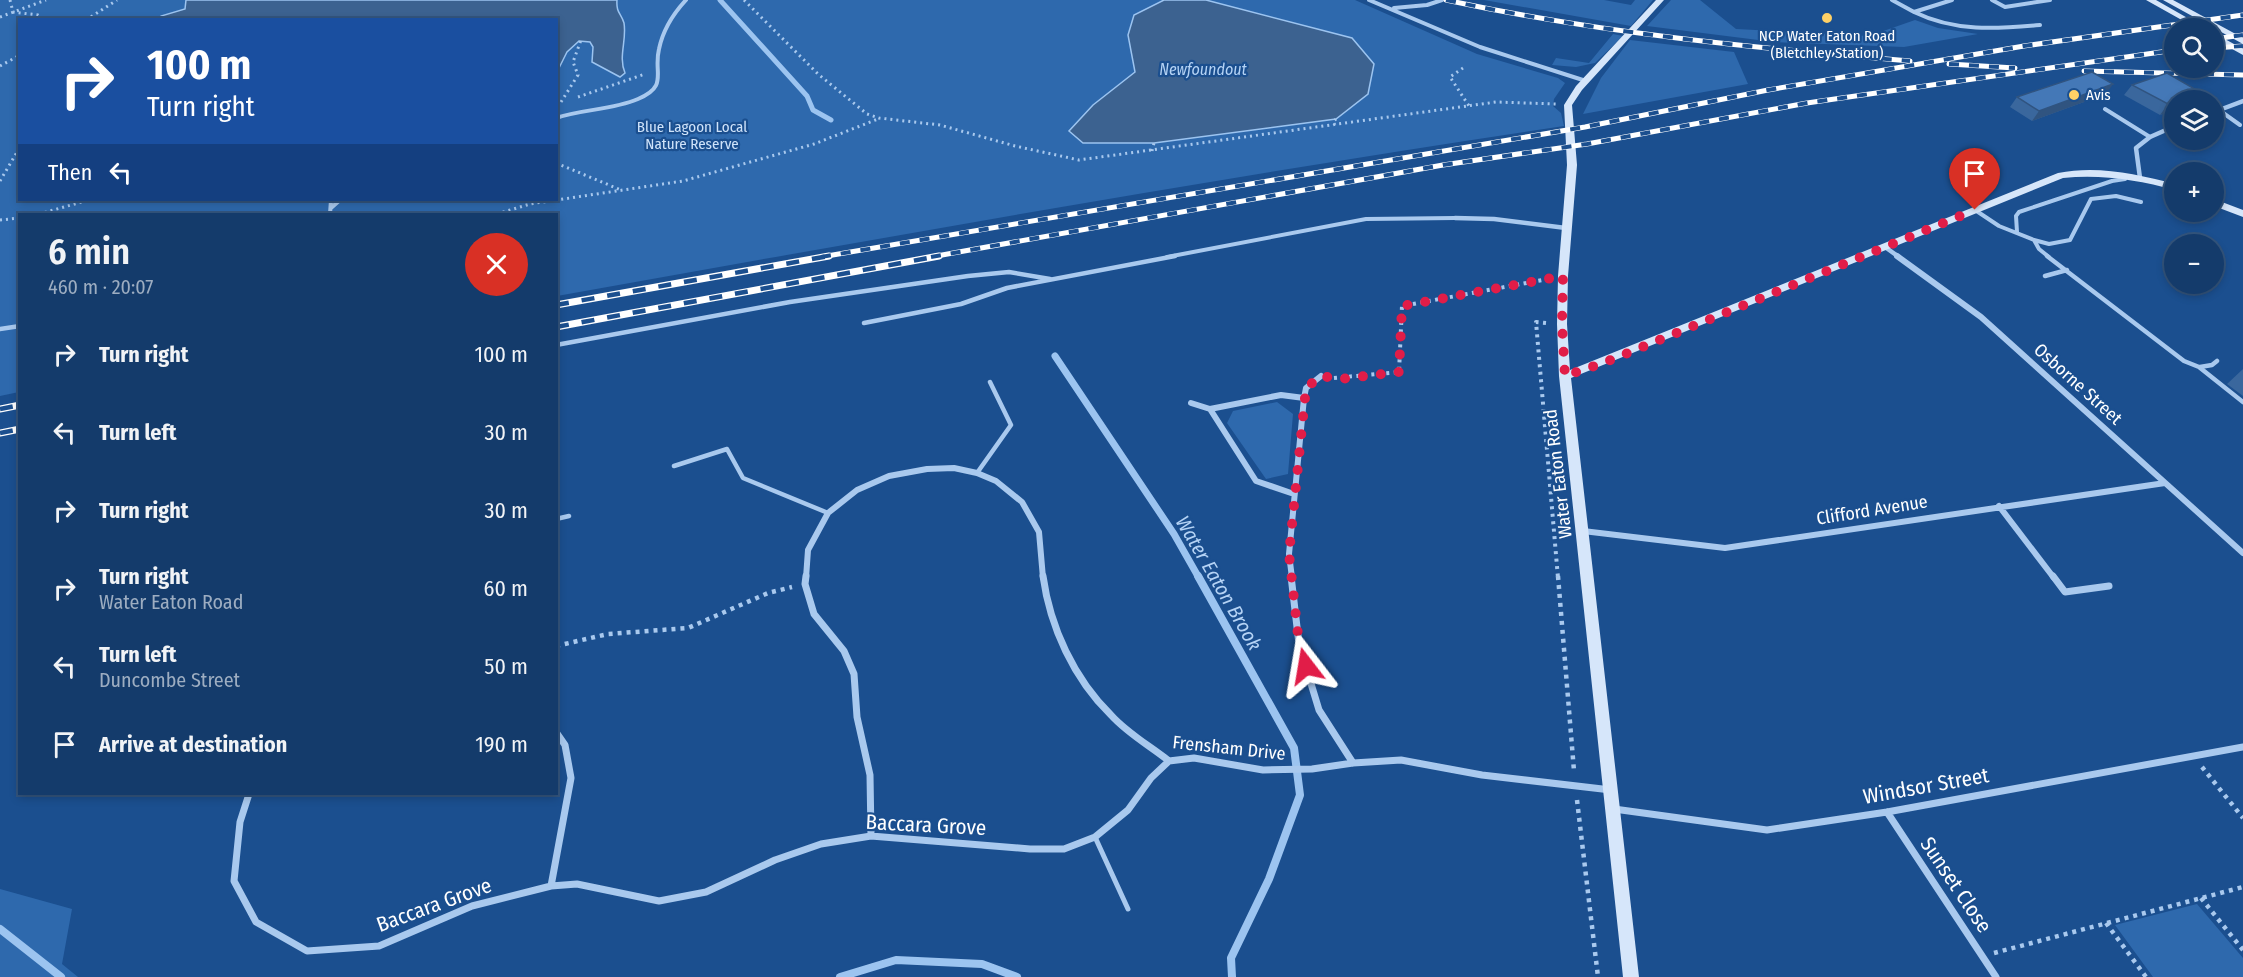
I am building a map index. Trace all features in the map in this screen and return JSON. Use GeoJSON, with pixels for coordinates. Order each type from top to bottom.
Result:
{"type":"FeatureCollection","features":[{"type":"Feature","properties":{"kind":"street"},"geometry":{"type":"LineString","coordinates":[[1568,105],[1586,81],[1660,0]]}},
{"type":"Feature","properties":{"kind":"street"},"geometry":{"type":"LineString","coordinates":[[2150,0],[2183,18]]}},
{"type":"Feature","properties":{"kind":"street"},"geometry":{"type":"LineString","coordinates":[[2167,0],[2243,41]]}},
{"type":"Feature","properties":{"kind":"street"},"geometry":{"type":"LineString","coordinates":[[2224,42],[2243,52]]}},
{"type":"Feature","properties":{"kind":"street"},"geometry":{"type":"LineString","coordinates":[[2224,108],[2243,101]]}},
{"type":"Feature","properties":{"kind":"street","name":"Water Eaton Road"},"geometry":{"type":"LineString","coordinates":[[1568,105],[1572,165],[1563,276],[1562,324],[1565,376],[1631,977]]}},
{"type":"Feature","properties":{"kind":"street"},"geometry":{"type":"LineString","coordinates":[[2140,178],[2136,148],[2150,137],[2164,131]]}},
{"type":"Feature","properties":{"kind":"street"},"geometry":{"type":"LineString","coordinates":[[1565,376],[2061,175],[2081,172],[2106,173],[2164,184]]}},
{"type":"Feature","properties":{"kind":"street"},"geometry":{"type":"LineString","coordinates":[[2224,206],[2243,214]]}},
{"type":"Feature","properties":{"kind":"street"},"geometry":{"type":"LineString","coordinates":[[1455,218],[1494,219],[1566,228]]}},
{"type":"Feature","properties":{"kind":"street","name":"Osborne Street"},"geometry":{"type":"LineString","coordinates":[[1885,247],[1981,317],[2242,552]]}},
{"type":"Feature","properties":{"kind":"street"},"geometry":{"type":"LineString","coordinates":[[1321,376],[1306,388],[1304,398],[1289,554],[1299,644],[1319,710],[1353,763]]}},
{"type":"Feature","properties":{"kind":"street"},"geometry":{"type":"LineString","coordinates":[[1191,403],[1210,409],[1281,395],[1304,398]]}},
{"type":"Feature","properties":{"kind":"street"},"geometry":{"type":"LineString","coordinates":[[1210,409],[1256,481],[1294,495]]}},
{"type":"Feature","properties":{"kind":"street","name":"Frensham Drive"},"geometry":{"type":"LineString","coordinates":[[871,837],[870,775],[857,717],[854,674],[844,651],[814,614],[804,584],[808,550],[828,513],[857,490],[889,476],[927,469],[954,468],[977,473],[996,481],[1022,502],[1039,532],[1042,579],[1056,632],[1084,683],[1111,716],[1168,760],[1194,758],[1263,770],[1312,769],[1353,763],[1401,760],[1482,775],[1611,790]]}},
{"type":"Feature","properties":{"kind":"street","name":"Clifford Avenue"},"geometry":{"type":"LineString","coordinates":[[1583,531],[1725,548],[2165,483]]}},
{"type":"Feature","properties":{"kind":"street"},"geometry":{"type":"LineString","coordinates":[[1999,506],[2065,592],[2109,586]]}},
{"type":"Feature","properties":{"kind":"street"},"geometry":{"type":"LineString","coordinates":[[551,886],[571,778],[565,745],[558,735]]}},
{"type":"Feature","properties":{"kind":"street","name":"Windsor Street"},"geometry":{"type":"LineString","coordinates":[[1614,809],[1767,830],[1887,812],[2243,747]]}},
{"type":"Feature","properties":{"kind":"street","name":"Baccara Grove"},"geometry":{"type":"LineString","coordinates":[[249,795],[240,822],[234,880],[256,922],[307,951],[379,946],[472,906],[551,886],[577,884],[659,901],[706,891],[775,860],[821,844],[871,837],[1030,849],[1064,849],[1095,837],[1128,810],[1151,778],[1168,760]]}},
{"type":"Feature","properties":{"kind":"street","name":"Sunset Close"},"geometry":{"type":"LineString","coordinates":[[1887,812],[1996,977]]}},
{"type":"Feature","properties":{"kind":"lane"},"geometry":{"type":"LineString","coordinates":[[558,117],[634,100],[653,91],[660,79],[658,54],[666,30],[678,8],[686,0]]}},
{"type":"Feature","properties":{"kind":"lane"},"geometry":{"type":"LineString","coordinates":[[1369,0],[1393,8],[1480,47],[1586,81]]}},
{"type":"Feature","properties":{"kind":"lane"},"geometry":{"type":"LineString","coordinates":[[1393,8],[1427,5],[1442,0]]}},
{"type":"Feature","properties":{"kind":"lane"},"geometry":{"type":"LineString","coordinates":[[1892,0],[1940,25],[1965,30],[2040,25]]}},
{"type":"Feature","properties":{"kind":"lane"},"geometry":{"type":"LineString","coordinates":[[1914,12],[1952,0]]}},
{"type":"Feature","properties":{"kind":"lane"},"geometry":{"type":"LineString","coordinates":[[1992,0],[2005,7],[2050,0]]}},
{"type":"Feature","properties":{"kind":"lane"},"geometry":{"type":"LineString","coordinates":[[2105,109],[2150,137]]}},
{"type":"Feature","properties":{"kind":"lane"},"geometry":{"type":"LineString","coordinates":[[2224,115],[2238,121],[2240,125]]}},
{"type":"Feature","properties":{"kind":"lane"},"geometry":{"type":"LineString","coordinates":[[2018,232],[2016,216],[2019,212],[2112,181],[2140,178]]}},
{"type":"Feature","properties":{"kind":"lane"},"geometry":{"type":"LineString","coordinates":[[1975,210],[1999,226],[2049,244],[2070,240],[2091,199],[2111,194],[2126,196],[2141,202]]}},
{"type":"Feature","properties":{"kind":"lane"},"geometry":{"type":"LineString","coordinates":[[330,213],[331,201]]}},
{"type":"Feature","properties":{"kind":"lane"},"geometry":{"type":"LineString","coordinates":[[331,208],[339,201]]}},
{"type":"Feature","properties":{"kind":"lane"},"geometry":{"type":"LineString","coordinates":[[864,322],[961,304],[1007,288],[1365,219],[1455,218]]}},
{"type":"Feature","properties":{"kind":"lane"},"geometry":{"type":"LineString","coordinates":[[2034,240],[2039,249],[2184,361],[2205,368],[2217,361]]}},
{"type":"Feature","properties":{"kind":"lane"},"geometry":{"type":"LineString","coordinates":[[2046,276],[2067,270]]}},
{"type":"Feature","properties":{"kind":"lane"},"geometry":{"type":"LineString","coordinates":[[558,345],[790,302],[888,290],[968,276],[1009,272],[1053,279]]}},
{"type":"Feature","properties":{"kind":"lane"},"geometry":{"type":"LineString","coordinates":[[0,329],[18,326]]}},
{"type":"Feature","properties":{"kind":"lane"},"geometry":{"type":"LineString","coordinates":[[2199,367],[2243,402]]}},
{"type":"Feature","properties":{"kind":"lane"},"geometry":{"type":"LineString","coordinates":[[977,473],[1011,425],[990,382]]}},
{"type":"Feature","properties":{"kind":"lane"},"geometry":{"type":"LineString","coordinates":[[674,466],[727,449],[742,478],[828,513]]}},
{"type":"Feature","properties":{"kind":"lane"},"geometry":{"type":"LineString","coordinates":[[558,519],[569,516]]}},
{"type":"Feature","properties":{"kind":"lane"},"geometry":{"type":"LineString","coordinates":[[1095,837],[1128,909]]}},
{"type":"Feature","properties":{"kind":"path"},"geometry":{"type":"LineString","coordinates":[[10,0],[13,12]]}},
{"type":"Feature","properties":{"kind":"path"},"geometry":{"type":"LineString","coordinates":[[0,17],[46,0]]}},
{"type":"Feature","properties":{"kind":"path"},"geometry":{"type":"LineString","coordinates":[[89,18],[117,0]]}},
{"type":"Feature","properties":{"kind":"path"},"geometry":{"type":"LineString","coordinates":[[744,0],[818,74],[867,114],[879,118],[940,125],[1015,146],[1078,160],[1496,102],[1568,105]]}},
{"type":"Feature","properties":{"kind":"path"},"geometry":{"type":"LineString","coordinates":[[13,12],[38,15],[43,18]]}},
{"type":"Feature","properties":{"kind":"path"},"geometry":{"type":"LineString","coordinates":[[561,102],[565,92],[576,81],[578,75],[573,69],[573,64],[581,40]]}},
{"type":"Feature","properties":{"kind":"path"},"geometry":{"type":"LineString","coordinates":[[0,66],[18,56]]}},
{"type":"Feature","properties":{"kind":"path"},"geometry":{"type":"LineString","coordinates":[[558,103],[621,85],[660,68]]}},
{"type":"Feature","properties":{"kind":"path"},"geometry":{"type":"LineString","coordinates":[[1463,68],[1450,76],[1469,106]]}},
{"type":"Feature","properties":{"kind":"path"},"geometry":{"type":"LineString","coordinates":[[558,200],[683,181],[814,144],[879,118]]}},
{"type":"Feature","properties":{"kind":"path"},"geometry":{"type":"LineString","coordinates":[[1335,125],[1333,122],[1336,118]]}},
{"type":"Feature","properties":{"kind":"path"},"geometry":{"type":"LineString","coordinates":[[1152,151],[1154,143]]}},
{"type":"Feature","properties":{"kind":"path"},"geometry":{"type":"LineString","coordinates":[[0,181],[18,150]]}},
{"type":"Feature","properties":{"kind":"path"},"geometry":{"type":"LineString","coordinates":[[558,164],[622,190]]}},
{"type":"Feature","properties":{"kind":"path"},"geometry":{"type":"LineString","coordinates":[[43,213],[85,201]]}},
{"type":"Feature","properties":{"kind":"path"},"geometry":{"type":"LineString","coordinates":[[500,213],[550,201]]}},
{"type":"Feature","properties":{"kind":"path"},"geometry":{"type":"LineString","coordinates":[[0,220],[18,218]]}},
{"type":"Feature","properties":{"kind":"path"},"geometry":{"type":"LineString","coordinates":[[1321,376],[1341,379],[1399,372],[1402,306],[1563,276]]}},
{"type":"Feature","properties":{"kind":"path"},"geometry":{"type":"LineString","coordinates":[[1562,324],[1536,322],[1576,786],[1598,977]]}},
{"type":"Feature","properties":{"kind":"path"},"geometry":{"type":"LineString","coordinates":[[558,646],[608,634],[688,628],[716,618],[768,593],[804,584]]}},
{"type":"Feature","properties":{"kind":"path"},"geometry":{"type":"LineString","coordinates":[[2193,757],[2243,818]]}},
{"type":"Feature","properties":{"kind":"path"},"geometry":{"type":"LineString","coordinates":[[1982,956],[2243,887]]}},
{"type":"Feature","properties":{"kind":"path"},"geometry":{"type":"LineString","coordinates":[[2201,898],[2243,950]]}},
{"type":"Feature","properties":{"kind":"path"},"geometry":{"type":"LineString","coordinates":[[2106,923],[2146,977]]}},
{"type":"Feature","properties":{"kind":"green space","name":"Blue Lagoon Local Nature Reserve"},"geometry":{"type":"Polygon","coordinates":[[[0,0],[1355,0],[1477,54],[1558,78],[1565,83],[1554,99],[1553,106],[1561,113],[1564,126],[1186,186],[558,296],[558,213],[18,213],[18,392],[0,396],[0,0]]]}},
{"type":"Feature","properties":{"kind":"green space"},"geometry":{"type":"Polygon","coordinates":[[[1484,0],[1604,0],[1631,5],[1635,0],[1653,0],[1631,26],[1484,0]]]}},
{"type":"Feature","properties":{"kind":"green space"},"geometry":{"type":"Polygon","coordinates":[[[1671,0],[1700,0],[1736,29],[1869,36],[1915,20],[1938,28],[1978,34],[1904,47],[1774,42],[1647,26],[1671,0]]]}},
{"type":"Feature","properties":{"kind":"green space"},"geometry":{"type":"Polygon","coordinates":[[[1613,34],[1623,36],[1595,63],[1576,67],[1552,65],[1556,58],[1589,63],[1613,34]]]}},
{"type":"Feature","properties":{"kind":"green space"},"geometry":{"type":"Polygon","coordinates":[[[1630,40],[1734,52],[1748,84],[1583,114],[1601,78],[1630,40]]]}},
{"type":"Feature","properties":{"kind":"green space"},"geometry":{"type":"Polygon","coordinates":[[[1277,402],[1293,414],[1288,474],[1266,479],[1227,423],[1233,411],[1277,402]]]}},
{"type":"Feature","properties":{"kind":"green space"},"geometry":{"type":"Polygon","coordinates":[[[0,889],[72,909],[62,964],[78,977],[0,977],[0,889]]]}},
{"type":"Feature","properties":{"kind":"green space"},"geometry":{"type":"Polygon","coordinates":[[[2197,904],[2243,958],[2243,977],[2153,977],[2115,925],[2197,904]]]}},
{"type":"Feature","properties":{"kind":"water"},"geometry":{"type":"Polygon","coordinates":[[[186,0],[617,0],[618,10],[624,23],[622,61],[625,73],[620,77],[592,62],[593,47],[590,42],[579,41],[567,52],[558,70],[558,18],[160,18],[185,9],[186,0]]]}},
{"type":"Feature","properties":{"kind":"water","name":"Newfoundout"},"geometry":{"type":"Polygon","coordinates":[[[1164,0],[1206,0],[1352,38],[1374,64],[1368,94],[1336,119],[1154,143],[1083,143],[1069,131],[1093,105],[1135,72],[1128,35],[1134,15],[1164,0]]]}},
{"type":"Feature","properties":{"kind":"building"},"geometry":{"type":"Polygon","coordinates":[[[2092,72],[2113,84],[2039,111],[2017,97],[2092,72]]]}},
{"type":"Feature","properties":{"kind":"building"},"geometry":{"type":"Polygon","coordinates":[[[2164,74],[2164,78],[2176,78],[2197,90],[2164,90],[2164,102],[2132,85],[2164,74]]]}},
{"type":"Feature","properties":{"kind":"waterway","name":"Water Eaton Brook"},"geometry":{"type":"LineString","coordinates":[[720,0],[807,96],[813,110],[831,120]]}},
{"type":"Feature","properties":{"kind":"waterway","name":"Water Eaton Brook"},"geometry":{"type":"LineString","coordinates":[[1055,356],[1174,534],[1199,578]]}},
{"type":"Feature","properties":{"kind":"waterway","name":"Water Eaton Brook"},"geometry":{"type":"LineString","coordinates":[[1198,576],[1294,748],[1300,795],[1269,879],[1231,958],[1232,977]]}},
{"type":"Feature","properties":{"kind":"waterway","name":"Water Eaton Brook"},"geometry":{"type":"LineString","coordinates":[[0,929],[61,977]]}},
{"type":"Feature","properties":{"kind":"waterway","name":"Water Eaton Brook"},"geometry":{"type":"LineString","coordinates":[[840,977],[896,960],[982,964],[1017,977]]}},
{"type":"Feature","properties":{"kind":"railway"},"geometry":{"type":"LineString","coordinates":[[1446,0],[1561,22],[1677,38],[1910,61]]}},
{"type":"Feature","properties":{"kind":"railway"},"geometry":{"type":"LineString","coordinates":[[821,257],[1585,127],[1768,90],[2024,46],[2243,15]]}},
{"type":"Feature","properties":{"kind":"railway"},"geometry":{"type":"LineString","coordinates":[[2224,38],[2243,35]]}},
{"type":"Feature","properties":{"kind":"railway"},"geometry":{"type":"LineString","coordinates":[[2224,47],[2243,46]]}},
{"type":"Feature","properties":{"kind":"railway"},"geometry":{"type":"LineString","coordinates":[[931,257],[1443,165],[1587,144],[1807,103],[2164,52]]}},
{"type":"Feature","properties":{"kind":"railway"},"geometry":{"type":"LineString","coordinates":[[1949,64],[2015,68]]}},
{"type":"Feature","properties":{"kind":"railway"},"geometry":{"type":"LineString","coordinates":[[2084,71],[2243,75]]}},
{"type":"Feature","properties":{"kind":"railway"},"geometry":{"type":"LineString","coordinates":[[558,305],[829,256]]}},
{"type":"Feature","properties":{"kind":"railway"},"geometry":{"type":"LineString","coordinates":[[558,327],[939,256]]}},
{"type":"Feature","properties":{"kind":"railway"},"geometry":{"type":"LineString","coordinates":[[0,409],[18,405]]}},
{"type":"Feature","properties":{"kind":"railway"},"geometry":{"type":"LineString","coordinates":[[0,433],[18,429]]}},
{"type":"Feature","properties":{"kind":"place","name":"NCP Water Eaton Road (Bletchley Station)"},"geometry":{"type":"Point","coordinates":[1827,18]}},
{"type":"Feature","properties":{"kind":"place","name":"Avis"},"geometry":{"type":"Point","coordinates":[2074,95]}},
{"type":"Feature","properties":{"kind":"route"},"geometry":{"type":"LineString","coordinates":[[1306,666],[1299,644],[1289,554],[1306,388],[1321,376],[1341,379],[1399,372],[1402,306],[1563,276],[1562,324],[1565,376],[1606,362],[1975,210]]}}]}
